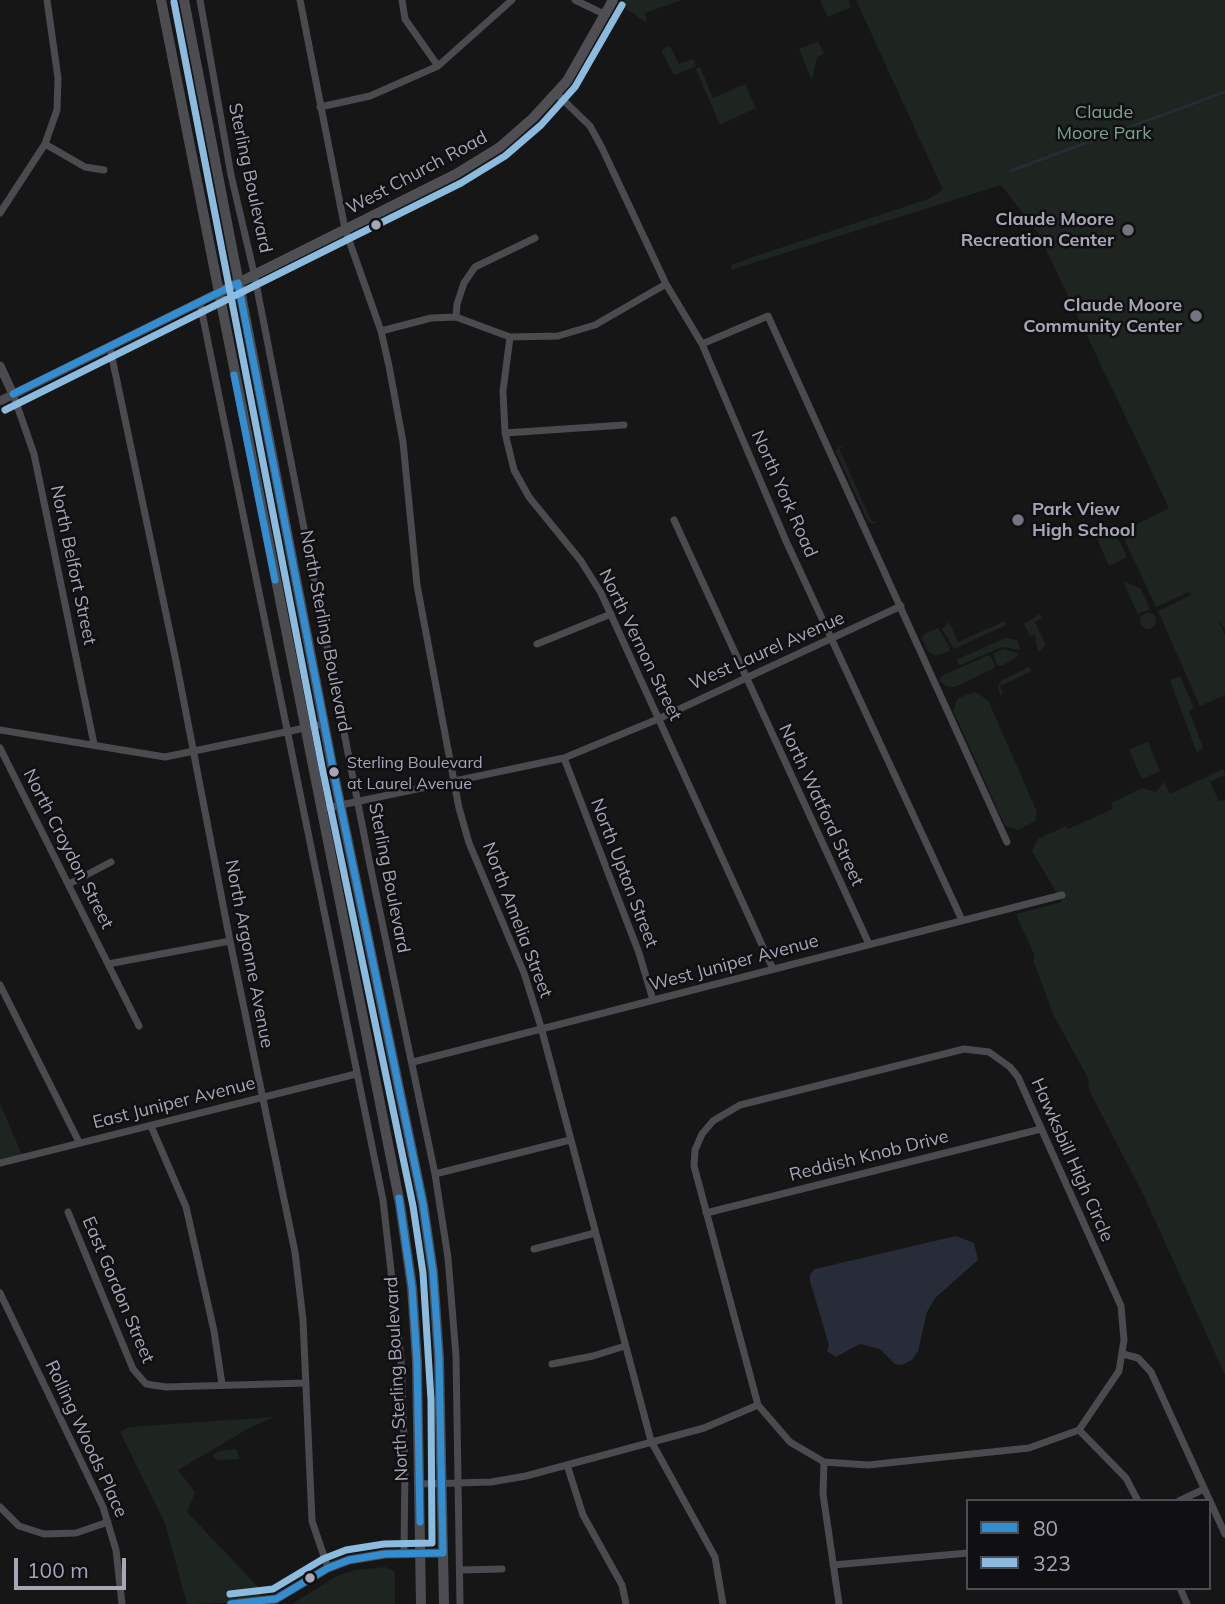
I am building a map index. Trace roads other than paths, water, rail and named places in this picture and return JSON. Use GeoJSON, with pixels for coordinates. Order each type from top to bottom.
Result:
{"type":"FeatureCollection","features":[{"type":"Feature","properties":{"kind":"main road","name":"North Sterling Boulevard"},"geometry":{"type":"LineString","coordinates":[[161,0],[308,729],[408,1255],[418,1362],[421,1604]]}},
{"type":"Feature","properties":{"kind":"main road","name":"North Sterling Boulevard"},"geometry":{"type":"LineString","coordinates":[[184,0],[324,724],[412,1145],[431,1254],[439,1358],[443,1604]]}},
{"type":"Feature","properties":{"kind":"main road","name":"West Church Road"},"geometry":{"type":"LineString","coordinates":[[218,293],[456,174],[500,147],[556,94],[582,58],[613,0]]}},
{"type":"Feature","properties":{"kind":"street"},"geometry":{"type":"LineString","coordinates":[[0,213],[45,144],[57,110],[47,0]]}},
{"type":"Feature","properties":{"kind":"street","name":"Sterling Boulevard"},"geometry":{"type":"LineString","coordinates":[[200,0],[231,175],[254,274],[358,802],[435,1174],[453,1302],[460,1604]]}},
{"type":"Feature","properties":{"kind":"street","name":"North Amelia Street"},"geometry":{"type":"LineString","coordinates":[[300,0],[345,229],[381,331],[403,442],[417,585],[453,782],[469,843],[524,972],[541,1027],[651,1441],[715,1557],[723,1604]]}},
{"type":"Feature","properties":{"kind":"street"},"geometry":{"type":"LineString","coordinates":[[402,0],[405,19],[438,66]]}},
{"type":"Feature","properties":{"kind":"street"},"geometry":{"type":"LineString","coordinates":[[320,107],[370,96],[438,66],[512,0]]}},
{"type":"Feature","properties":{"kind":"street"},"geometry":{"type":"LineString","coordinates":[[575,0],[606,15]]}},
{"type":"Feature","properties":{"kind":"street","name":"North York Road"},"geometry":{"type":"LineString","coordinates":[[556,94],[590,126],[666,284],[702,344],[786,541],[834,639],[962,920]]}},
{"type":"Feature","properties":{"kind":"street"},"geometry":{"type":"LineString","coordinates":[[45,144],[85,167],[104,170]]}},
{"type":"Feature","properties":{"kind":"street"},"geometry":{"type":"LineString","coordinates":[[456,317],[464,283],[475,267],[535,238]]}},
{"type":"Feature","properties":{"kind":"street"},"geometry":{"type":"LineString","coordinates":[[381,331],[418,320],[456,317],[510,337],[535,338],[594,325],[666,284]]}},
{"type":"Feature","properties":{"kind":"street"},"geometry":{"type":"LineString","coordinates":[[0,401],[218,293]]}},
{"type":"Feature","properties":{"kind":"street"},"geometry":{"type":"LineString","coordinates":[[200,303],[383,1200],[398,1314],[405,1466],[404,1554]]}},
{"type":"Feature","properties":{"kind":"street"},"geometry":{"type":"LineString","coordinates":[[702,344],[768,316],[1007,842]]}},
{"type":"Feature","properties":{"kind":"street","name":"North Vernon Street"},"geometry":{"type":"LineString","coordinates":[[510,337],[503,391],[505,433],[514,470],[529,497],[581,561],[611,614],[773,969]]}},
{"type":"Feature","properties":{"kind":"street","name":"North Argonne Avenue"},"geometry":{"type":"LineString","coordinates":[[110,348],[194,751],[256,1072],[265,1098],[295,1252],[306,1383],[312,1521],[328,1568]]}},
{"type":"Feature","properties":{"kind":"street"},"geometry":{"type":"LineString","coordinates":[[0,366],[13,394]]}},
{"type":"Feature","properties":{"kind":"street","name":"North Belfort Street"},"geometry":{"type":"LineString","coordinates":[[13,394],[34,454],[94,744]]}},
{"type":"Feature","properties":{"kind":"street"},"geometry":{"type":"LineString","coordinates":[[505,433],[624,425]]}},
{"type":"Feature","properties":{"kind":"street","name":"North Watford Street"},"geometry":{"type":"LineString","coordinates":[[674,520],[869,944]]}},
{"type":"Feature","properties":{"kind":"street","name":"West Laurel Avenue"},"geometry":{"type":"LineString","coordinates":[[322,809],[564,758],[658,719],[901,607]]}},
{"type":"Feature","properties":{"kind":"street"},"geometry":{"type":"LineString","coordinates":[[537,645],[611,614]]}},
{"type":"Feature","properties":{"kind":"street"},"geometry":{"type":"LineString","coordinates":[[0,730],[165,757],[324,724]]}},
{"type":"Feature","properties":{"kind":"street","name":"North Croydon Street"},"geometry":{"type":"LineString","coordinates":[[0,748],[139,1026]]}},
{"type":"Feature","properties":{"kind":"street","name":"North Upton Street"},"geometry":{"type":"LineString","coordinates":[[564,758],[639,953],[653,1000]]}},
{"type":"Feature","properties":{"kind":"street"},"geometry":{"type":"LineString","coordinates":[[69,884],[111,862]]}},
{"type":"Feature","properties":{"kind":"street","name":"West Juniper Avenue"},"geometry":{"type":"LineString","coordinates":[[413,1062],[1062,895]]}},
{"type":"Feature","properties":{"kind":"street"},"geometry":{"type":"LineString","coordinates":[[108,964],[230,941]]}},
{"type":"Feature","properties":{"kind":"street"},"geometry":{"type":"LineString","coordinates":[[0,985],[79,1142]]}},
{"type":"Feature","properties":{"kind":"street","name":"Hawksbill High Circle"},"geometry":{"type":"LineString","coordinates":[[964,1049],[989,1052],[1018,1077],[1041,1129],[1121,1306],[1124,1325],[1123,1354],[1119,1371],[1079,1430],[1012,1451],[867,1465],[824,1462],[790,1443],[758,1405],[694,1166],[695,1150],[702,1134],[725,1111],[964,1049]]}},
{"type":"Feature","properties":{"kind":"street","name":"East Juniper Avenue"},"geometry":{"type":"LineString","coordinates":[[0,1163],[356,1074]]}},
{"type":"Feature","properties":{"kind":"street"},"geometry":{"type":"LineString","coordinates":[[151,1126],[186,1207],[214,1331],[222,1384]]}},
{"type":"Feature","properties":{"kind":"street","name":"Reddish Knob Drive"},"geometry":{"type":"LineString","coordinates":[[706,1213],[1041,1129]]}},
{"type":"Feature","properties":{"kind":"street"},"geometry":{"type":"LineString","coordinates":[[435,1174],[570,1140]]}},
{"type":"Feature","properties":{"kind":"street","name":"East Gordon Street"},"geometry":{"type":"LineString","coordinates":[[68,1212],[140,1379],[155,1387],[306,1383]]}},
{"type":"Feature","properties":{"kind":"street"},"geometry":{"type":"LineString","coordinates":[[534,1249],[595,1233]]}},
{"type":"Feature","properties":{"kind":"street","name":"Rolling Woods Place"},"geometry":{"type":"LineString","coordinates":[[0,1293],[108,1522],[120,1573],[122,1604]]}},
{"type":"Feature","properties":{"kind":"street"},"geometry":{"type":"LineString","coordinates":[[552,1364],[625,1346]]}},
{"type":"Feature","properties":{"kind":"street"},"geometry":{"type":"LineString","coordinates":[[1123,1354],[1138,1358],[1151,1372],[1209,1499]]}},
{"type":"Feature","properties":{"kind":"street"},"geometry":{"type":"LineString","coordinates":[[420,1484],[511,1479],[704,1428],[758,1405]]}},
{"type":"Feature","properties":{"kind":"street"},"geometry":{"type":"LineString","coordinates":[[1079,1430],[1126,1478],[1137,1499]]}},
{"type":"Feature","properties":{"kind":"street"},"geometry":{"type":"LineString","coordinates":[[824,1462],[823,1494],[839,1604]]}},
{"type":"Feature","properties":{"kind":"street"},"geometry":{"type":"LineString","coordinates":[[567,1465],[583,1516],[622,1585],[626,1604]]}},
{"type":"Feature","properties":{"kind":"street"},"geometry":{"type":"LineString","coordinates":[[1183,1499],[1204,1489]]}},
{"type":"Feature","properties":{"kind":"street"},"geometry":{"type":"LineString","coordinates":[[1211,1504],[1225,1534]]}},
{"type":"Feature","properties":{"kind":"street"},"geometry":{"type":"LineString","coordinates":[[0,1507],[19,1526],[44,1534],[76,1533],[108,1522]]}},
{"type":"Feature","properties":{"kind":"street"},"geometry":{"type":"LineString","coordinates":[[231,1604],[276,1599],[328,1568],[357,1558],[443,1553]]}},
{"type":"Feature","properties":{"kind":"street"},"geometry":{"type":"LineString","coordinates":[[833,1565],[966,1553]]}},
{"type":"Feature","properties":{"kind":"street"},"geometry":{"type":"LineString","coordinates":[[460,1570],[502,1569]]}},
{"type":"Feature","properties":{"kind":"water"},"geometry":{"type":"Polygon","coordinates":[[[956,1236],[974,1243],[978,1260],[935,1298],[927,1312],[918,1351],[912,1360],[902,1365],[895,1364],[880,1349],[860,1344],[836,1357],[827,1351],[829,1345],[810,1281],[810,1274],[815,1269],[956,1236]]]}},
{"type":"Feature","properties":{"kind":"waterway"},"geometry":{"type":"LineString","coordinates":[[1010,171],[1225,92]]}},
{"type":"Feature","properties":{"kind":"place","name":"Claude Moore Recreation Center"},"geometry":{"type":"Point","coordinates":[1128,230]}},
{"type":"Feature","properties":{"kind":"place","name":"Claude Moore Community Center"},"geometry":{"type":"Point","coordinates":[1196,316]}},
{"type":"Feature","properties":{"kind":"place","name":"Park View High School"},"geometry":{"type":"Point","coordinates":[1018,520]}},
{"type":"Feature","properties":{"kind":"place","name":"Sterling Boulevard at Laurel Avenue"},"geometry":{"type":"Point","coordinates":[334,772]}},
{"type":"Feature","properties":{"kind":"park label","name":"Claude Moore Park"},"geometry":{"type":"Point","coordinates":[1104,123]}}]}
